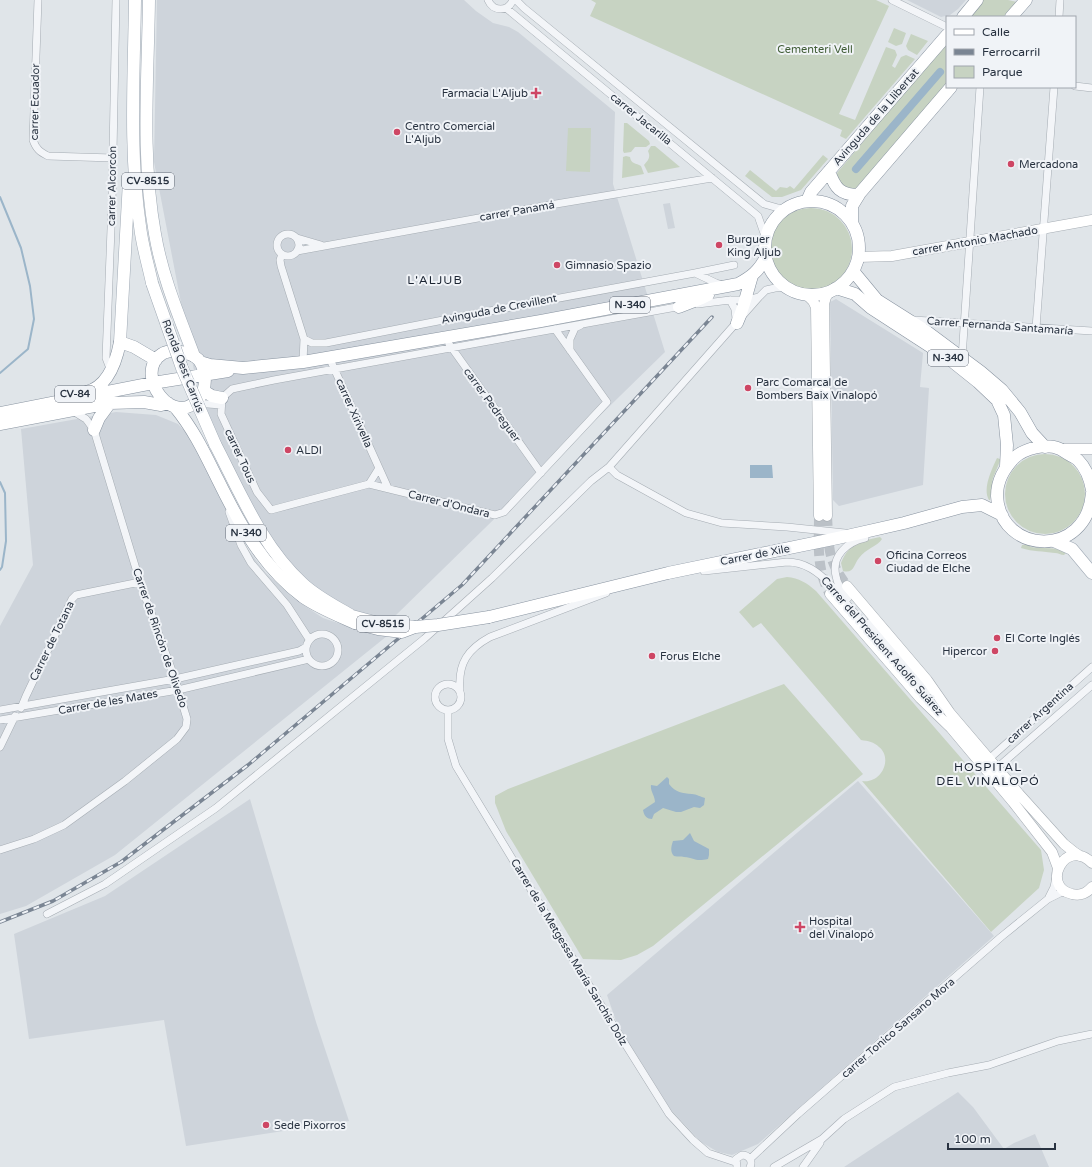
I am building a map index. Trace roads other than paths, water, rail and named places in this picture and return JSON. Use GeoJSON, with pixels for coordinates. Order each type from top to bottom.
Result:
{"type":"FeatureCollection","features":[{"type":"Feature","properties":{"kind":"main road","name":"Ronda Oest Carrús"},"geometry":{"type":"LineString","coordinates":[[135,0],[132,122],[135,174],[140,227],[152,283],[182,368],[215,444],[263,535],[282,562],[303,584],[326,602],[353,619]]}},
{"type":"Feature","properties":{"kind":"main road","name":"Ronda Oest Carrús"},"geometry":{"type":"LineString","coordinates":[[149,0],[146,143],[147,179],[150,206],[161,263],[170,292],[204,375],[204,391]]}},
{"type":"Feature","properties":{"kind":"main road"},"geometry":{"type":"LineString","coordinates":[[964,16],[978,0]]}},
{"type":"Feature","properties":{"kind":"main road"},"geometry":{"type":"LineString","coordinates":[[1012,16],[1026,0]]}},
{"type":"Feature","properties":{"kind":"main road","name":"Avinguda de la Llibertat"},"geometry":{"type":"LineString","coordinates":[[807,201],[811,192],[946,36]]}},
{"type":"Feature","properties":{"kind":"main road","name":"N-340"},"geometry":{"type":"LineString","coordinates":[[852,223],[852,206],[859,194],[950,88]]}},
{"type":"Feature","properties":{"kind":"main road"},"geometry":{"type":"LineString","coordinates":[[111,371],[116,361],[120,342],[132,122]]}},
{"type":"Feature","properties":{"kind":"main road"},"geometry":{"type":"LineString","coordinates":[[829,171],[837,188],[842,192],[853,195],[859,194]]}},
{"type":"Feature","properties":{"kind":"main road","name":"N-340"},"geometry":{"type":"LineString","coordinates":[[807,201],[826,203],[845,214],[852,223],[859,245],[858,257],[847,280],[833,290],[819,294],[807,295],[785,287],[774,275],[768,266],[766,257],[766,239],[771,225],[778,216],[786,209],[807,201]]}},
{"type":"Feature","properties":{"kind":"main road","name":"carrer Antonio Machado"},"geometry":{"type":"LineString","coordinates":[[858,257],[892,256],[1092,220]]}},
{"type":"Feature","properties":{"kind":"main road","name":"Avinguda de Crevillent"},"geometry":{"type":"LineString","coordinates":[[156,360],[162,354],[170,351],[181,351],[210,365],[243,368],[303,362],[448,342],[541,321],[738,284],[759,270],[766,257]]}},
{"type":"Feature","properties":{"kind":"main road","name":"N-340"},"geometry":{"type":"LineString","coordinates":[[853,270],[876,300],[903,316],[962,358],[1002,390],[1020,412],[1032,433],[1045,447]]}},
{"type":"Feature","properties":{"kind":"main road"},"geometry":{"type":"LineString","coordinates":[[737,323],[743,310],[744,300],[752,276]]}},
{"type":"Feature","properties":{"kind":"main road"},"geometry":{"type":"LineString","coordinates":[[678,307],[702,298],[723,287]]}},
{"type":"Feature","properties":{"kind":"main road"},"geometry":{"type":"LineString","coordinates":[[807,295],[816,307],[823,516],[824,304],[826,297],[833,290]]}},
{"type":"Feature","properties":{"kind":"main road","name":"N-340"},"geometry":{"type":"LineString","coordinates":[[833,290],[855,294],[871,308],[929,345],[978,382],[997,400],[1004,414],[1007,445],[1006,466]]}},
{"type":"Feature","properties":{"kind":"main road"},"geometry":{"type":"LineString","coordinates":[[120,342],[134,347],[156,360],[151,375],[153,383]]}},
{"type":"Feature","properties":{"kind":"main road","name":"N-340"},"geometry":{"type":"LineString","coordinates":[[0,424],[46,404],[153,383],[243,368]]}},
{"type":"Feature","properties":{"kind":"main road","name":"CV-84"},"geometry":{"type":"LineString","coordinates":[[46,404],[94,390],[106,379],[111,371]]}},
{"type":"Feature","properties":{"kind":"main road","name":"Ronda Oest Carrús"},"geometry":{"type":"LineString","coordinates":[[153,383],[157,391],[172,405],[196,435],[219,482],[261,556],[277,574],[304,597],[330,612],[378,629],[402,632],[415,626],[438,626],[507,613]]}},
{"type":"Feature","properties":{"kind":"main road"},"geometry":{"type":"LineString","coordinates":[[172,405],[187,407],[194,403],[204,391],[222,402]]}},
{"type":"Feature","properties":{"kind":"main road","name":"N-340"},"geometry":{"type":"LineString","coordinates":[[0,413],[19,415],[73,411],[110,403],[144,402],[172,405]]}},
{"type":"Feature","properties":{"kind":"main road"},"geometry":{"type":"LineString","coordinates":[[94,430],[99,418],[110,403]]}},
{"type":"Feature","properties":{"kind":"main road","name":"N-340"},"geometry":{"type":"LineString","coordinates":[[1045,447],[1060,449],[1078,460],[1091,475],[1092,498],[1085,520],[1074,532],[1054,541],[1043,542],[1032,540],[1009,526],[1002,515],[998,502],[997,490],[1000,477],[1006,466],[1017,456],[1030,449],[1045,447]]}},
{"type":"Feature","properties":{"kind":"main road"},"geometry":{"type":"LineString","coordinates":[[1060,449],[1092,449]]}},
{"type":"Feature","properties":{"kind":"main road","name":"Carrer de Xile"},"geometry":{"type":"LineString","coordinates":[[507,613],[620,584],[904,523],[962,507],[982,505],[1002,515]]}},
{"type":"Feature","properties":{"kind":"main road"},"geometry":{"type":"LineString","coordinates":[[1054,541],[1072,548],[1092,573]]}},
{"type":"Feature","properties":{"kind":"main road","name":"Carrer del President Adolfo Suárez"},"geometry":{"type":"LineString","coordinates":[[847,586],[927,680],[950,714],[989,759],[1064,844],[1074,852],[1087,858]]}},
{"type":"Feature","properties":{"kind":"main road","name":"Carrer del President Adolfo Suárez"},"geometry":{"type":"LineString","coordinates":[[830,594],[920,698],[951,728],[1013,802],[1052,852],[1058,871],[1060,885],[1066,892]]}},
{"type":"Feature","properties":{"kind":"main road"},"geometry":{"type":"LineString","coordinates":[[1058,871],[1062,861],[1068,857],[1074,856],[1087,858]]}},
{"type":"Feature","properties":{"kind":"main road"},"geometry":{"type":"LineString","coordinates":[[1066,892],[1076,895],[1088,894],[1092,887]]}},
{"type":"Feature","properties":{"kind":"street","name":"carrer Ecuador"},"geometry":{"type":"LineString","coordinates":[[38,0],[35,147],[48,156],[113,158]]}},
{"type":"Feature","properties":{"kind":"street","name":"carrer Alcorcón"},"geometry":{"type":"LineString","coordinates":[[111,371],[106,358],[106,336],[113,158],[116,0]]}},
{"type":"Feature","properties":{"kind":"street","name":"carrer Jacarilla"},"geometry":{"type":"LineString","coordinates":[[488,0],[495,8],[506,8],[758,216],[766,239]]}},
{"type":"Feature","properties":{"kind":"street","name":"carrer Jacarilla"},"geometry":{"type":"LineString","coordinates":[[514,0],[764,204],[786,209]]}},
{"type":"Feature","properties":{"kind":"street"},"geometry":{"type":"LineString","coordinates":[[506,8],[514,0]]}},
{"type":"Feature","properties":{"kind":"street"},"geometry":{"type":"LineString","coordinates":[[892,0],[946,27]]}},
{"type":"Feature","properties":{"kind":"street"},"geometry":{"type":"LineString","coordinates":[[1059,16],[1060,0]]}},
{"type":"Feature","properties":{"kind":"street"},"geometry":{"type":"LineString","coordinates":[[1076,86],[1092,88]]}},
{"type":"Feature","properties":{"kind":"street"},"geometry":{"type":"LineString","coordinates":[[962,358],[980,88]]}},
{"type":"Feature","properties":{"kind":"street"},"geometry":{"type":"LineString","coordinates":[[1036,328],[1054,88]]}},
{"type":"Feature","properties":{"kind":"street"},"geometry":{"type":"LineString","coordinates":[[712,178],[720,168]]}},
{"type":"Feature","properties":{"kind":"street","name":"carrer Panamá"},"geometry":{"type":"LineString","coordinates":[[297,251],[611,194],[712,178]]}},
{"type":"Feature","properties":{"kind":"street"},"geometry":{"type":"LineString","coordinates":[[283,269],[285,261],[297,251],[299,245],[295,236],[288,234],[281,236],[277,246],[282,254],[290,256]]}},
{"type":"Feature","properties":{"kind":"street","name":"carrer Panamá"},"geometry":{"type":"LineString","coordinates":[[297,238],[321,246]]}},
{"type":"Feature","properties":{"kind":"street"},"geometry":{"type":"LineString","coordinates":[[282,254],[280,260],[304,338],[303,362]]}},
{"type":"Feature","properties":{"kind":"street","name":"Avinguda de Crevillent"},"geometry":{"type":"LineString","coordinates":[[304,338],[312,343],[326,343],[734,265]]}},
{"type":"Feature","properties":{"kind":"street"},"geometry":{"type":"LineString","coordinates":[[695,273],[723,287]]}},
{"type":"Feature","properties":{"kind":"street","name":"Avinguda de Crevillent"},"geometry":{"type":"LineString","coordinates":[[222,402],[232,389],[274,380],[335,370],[448,342],[554,329],[678,307],[730,300],[744,300],[759,297],[766,290],[785,287]]}},
{"type":"Feature","properties":{"kind":"street"},"geometry":{"type":"LineString","coordinates":[[48,914],[105,884],[216,808],[424,639],[492,578],[591,481],[609,467],[759,297]]}},
{"type":"Feature","properties":{"kind":"street"},"geometry":{"type":"LineString","coordinates":[[730,300],[736,309],[737,323]]}},
{"type":"Feature","properties":{"kind":"street","name":"Carrer Fernanda Santamaría"},"geometry":{"type":"LineString","coordinates":[[903,316],[965,324],[1092,332]]}},
{"type":"Feature","properties":{"kind":"street","name":"Avinguda de Crevillent"},"geometry":{"type":"LineString","coordinates":[[541,321],[554,329]]}},
{"type":"Feature","properties":{"kind":"street"},"geometry":{"type":"LineString","coordinates":[[570,351],[570,339],[575,328],[583,324]]}},
{"type":"Feature","properties":{"kind":"street"},"geometry":{"type":"LineString","coordinates":[[554,329],[570,351]]}},
{"type":"Feature","properties":{"kind":"street"},"geometry":{"type":"LineString","coordinates":[[106,336],[115,342],[120,342]]}},
{"type":"Feature","properties":{"kind":"street","name":"carrer Pedreguer"},"geometry":{"type":"LineString","coordinates":[[448,342],[541,472]]}},
{"type":"Feature","properties":{"kind":"street","name":"Carrer d'Ondara"},"geometry":{"type":"LineString","coordinates":[[271,510],[369,484],[495,515],[504,512],[607,402],[570,351]]}},
{"type":"Feature","properties":{"kind":"street","name":"carrer Xirivella"},"geometry":{"type":"LineString","coordinates":[[329,358],[388,488]]}},
{"type":"Feature","properties":{"kind":"street"},"geometry":{"type":"LineString","coordinates":[[194,403],[222,402]]}},
{"type":"Feature","properties":{"kind":"street","name":"carrer Tous"},"geometry":{"type":"LineString","coordinates":[[222,402],[221,414],[257,492],[271,510]]}},
{"type":"Feature","properties":{"kind":"street","name":"Carrer de Rincón de Olivedo"},"geometry":{"type":"LineString","coordinates":[[0,850],[34,839],[64,825],[125,781],[177,738],[186,727],[187,719],[175,679],[140,582],[94,430],[86,419],[73,411]]}},
{"type":"Feature","properties":{"kind":"street"},"geometry":{"type":"LineString","coordinates":[[609,467],[617,475],[686,513],[722,523],[787,527],[855,534]]}},
{"type":"Feature","properties":{"kind":"street"},"geometry":{"type":"LineString","coordinates":[[369,484],[379,468]]}},
{"type":"Feature","properties":{"kind":"street"},"geometry":{"type":"LineString","coordinates":[[219,482],[241,545],[251,563],[287,605],[309,639]]}},
{"type":"Feature","properties":{"kind":"street","name":"Carrer del President Adolfo Suárez"},"geometry":{"type":"LineString","coordinates":[[944,512],[894,531],[846,545],[840,555],[835,571],[837,580],[847,597],[950,714]]}},
{"type":"Feature","properties":{"kind":"street","name":"Carrer del President Adolfo Suárez"},"geometry":{"type":"LineString","coordinates":[[668,573],[688,573],[787,562],[808,566],[819,573],[830,584],[926,696],[951,728]]}},
{"type":"Feature","properties":{"kind":"street","name":"Carrer de Totana"},"geometry":{"type":"LineString","coordinates":[[0,747],[13,718],[23,706],[26,696],[72,599],[76,594],[140,582]]}},
{"type":"Feature","properties":{"kind":"street"},"geometry":{"type":"LineString","coordinates":[[460,689],[453,684],[444,684],[436,690],[435,695],[437,704],[441,708],[448,710],[454,709],[460,703],[462,698],[459,677],[461,666],[467,655],[478,644],[490,637],[600,596],[611,591],[620,584]]}},
{"type":"Feature","properties":{"kind":"street"},"geometry":{"type":"LineString","coordinates":[[316,634],[324,634],[332,638],[338,647],[335,660],[330,664],[323,666],[316,665],[306,654],[306,647],[309,639],[316,634]]}},
{"type":"Feature","properties":{"kind":"street","name":"Carrer de les Mates"},"geometry":{"type":"LineString","coordinates":[[0,710],[175,679],[299,651],[306,647]]}},
{"type":"Feature","properties":{"kind":"street","name":"Carrer de les Mates"},"geometry":{"type":"LineString","coordinates":[[0,720],[178,690],[309,659]]}},
{"type":"Feature","properties":{"kind":"street","name":"carrer Argentina"},"geometry":{"type":"LineString","coordinates":[[989,759],[1092,667]]}},
{"type":"Feature","properties":{"kind":"street","name":"carrer Argentina"},"geometry":{"type":"LineString","coordinates":[[997,768],[1092,685]]}},
{"type":"Feature","properties":{"kind":"street","name":"Carrer de la Metgessa María Sanchis Dolz"},"geometry":{"type":"LineString","coordinates":[[448,710],[448,739],[456,766],[669,1114],[693,1140],[708,1153],[736,1164]]}},
{"type":"Feature","properties":{"kind":"street","name":"carrer Tonico Sansano Mora"},"geometry":{"type":"LineString","coordinates":[[1048,899],[1054,887],[1058,871]]}},
{"type":"Feature","properties":{"kind":"street","name":"carrer Tonico Sansano Mora"},"geometry":{"type":"LineString","coordinates":[[750,1159],[798,1114],[996,941],[1048,899],[1060,893],[1066,892]]}},
{"type":"Feature","properties":{"kind":"street"},"geometry":{"type":"LineString","coordinates":[[774,1167],[822,1139],[844,1119],[894,1087],[948,1073],[989,1065],[1058,1041],[1092,1034]]}},
{"type":"Feature","properties":{"kind":"street"},"geometry":{"type":"LineString","coordinates":[[803,1167],[822,1139]]}},
{"type":"Feature","properties":{"kind":"street"},"geometry":{"type":"LineString","coordinates":[[736,1164],[737,1157],[742,1155],[748,1156],[751,1164],[750,1167]]}},
{"type":"Feature","properties":{"kind":"water"},"geometry":{"type":"Polygon","coordinates":[[[750,465],[772,465],[773,478],[750,478],[750,465]]]}},
{"type":"Feature","properties":{"kind":"water"},"geometry":{"type":"Polygon","coordinates":[[[667,777],[669,779],[669,784],[677,791],[695,794],[705,798],[704,805],[700,808],[694,807],[681,812],[663,808],[654,814],[652,819],[647,818],[643,810],[655,802],[651,785],[657,786],[667,777]]]}},
{"type":"Feature","properties":{"kind":"water"},"geometry":{"type":"Polygon","coordinates":[[[690,833],[694,841],[709,849],[708,859],[698,860],[688,857],[674,856],[671,849],[673,841],[683,840],[690,833]]]}},
{"type":"Feature","properties":{"kind":"waterway"},"geometry":{"type":"LineString","coordinates":[[856,169],[940,72]]}},
{"type":"Feature","properties":{"kind":"waterway"},"geometry":{"type":"LineString","coordinates":[[0,197],[21,248],[30,286],[34,319],[28,349],[0,373]]}},
{"type":"Feature","properties":{"kind":"waterway"},"geometry":{"type":"LineString","coordinates":[[0,482],[5,493],[6,541],[2,567],[0,570]]}},
{"type":"Feature","properties":{"kind":"tunnel"},"geometry":{"type":"LineString","coordinates":[[819,516],[820,566],[830,594]]}},
{"type":"Feature","properties":{"kind":"tunnel"},"geometry":{"type":"LineString","coordinates":[[827,516],[830,553],[840,577],[847,586]]}},
{"type":"Feature","properties":{"kind":"railway"},"geometry":{"type":"LineString","coordinates":[[0,922],[53,901],[121,862],[248,765],[462,585],[712,317]]}},
{"type":"Feature","properties":{"kind":"place","name":"Farmacia L'Aljub"},"geometry":{"type":"Point","coordinates":[536,93]}},
{"type":"Feature","properties":{"kind":"place","name":"Centro Comercial L'Aljub"},"geometry":{"type":"Point","coordinates":[397,132]}},
{"type":"Feature","properties":{"kind":"place","name":"Mercadona"},"geometry":{"type":"Point","coordinates":[1011,164]}},
{"type":"Feature","properties":{"kind":"place","name":"Burguer King Aljub"},"geometry":{"type":"Point","coordinates":[719,245]}},
{"type":"Feature","properties":{"kind":"place","name":"Gimnasio Spazio"},"geometry":{"type":"Point","coordinates":[557,265]}},
{"type":"Feature","properties":{"kind":"place","name":"Parc Comarcal de Bombers Baix Vinalopó"},"geometry":{"type":"Point","coordinates":[748,388]}},
{"type":"Feature","properties":{"kind":"place","name":"ALDI"},"geometry":{"type":"Point","coordinates":[288,450]}},
{"type":"Feature","properties":{"kind":"place","name":"Oficina Correos Ciudad de Elche"},"geometry":{"type":"Point","coordinates":[878,561]}},
{"type":"Feature","properties":{"kind":"place","name":"El Corte Inglés"},"geometry":{"type":"Point","coordinates":[997,638]}},
{"type":"Feature","properties":{"kind":"place","name":"Hipercor"},"geometry":{"type":"Point","coordinates":[995,651]}},
{"type":"Feature","properties":{"kind":"place","name":"Forus Elche"},"geometry":{"type":"Point","coordinates":[652,656]}},
{"type":"Feature","properties":{"kind":"place","name":"Hospital del Vinalopó"},"geometry":{"type":"Point","coordinates":[800,927]}},
{"type":"Feature","properties":{"kind":"place","name":"Sede Pixorros"},"geometry":{"type":"Point","coordinates":[266,1125]}},
{"type":"Feature","properties":{"kind":"district","name":"L'ALJUB"},"geometry":{"type":"Point","coordinates":[435,280]}},
{"type":"Feature","properties":{"kind":"district","name":"HOSPITAL DEL VINALOPÓ"},"geometry":{"type":"Point","coordinates":[988,774]}},
{"type":"Feature","properties":{"kind":"park label","name":"Cementeri Vell"},"geometry":{"type":"Point","coordinates":[815,49]}}]}
